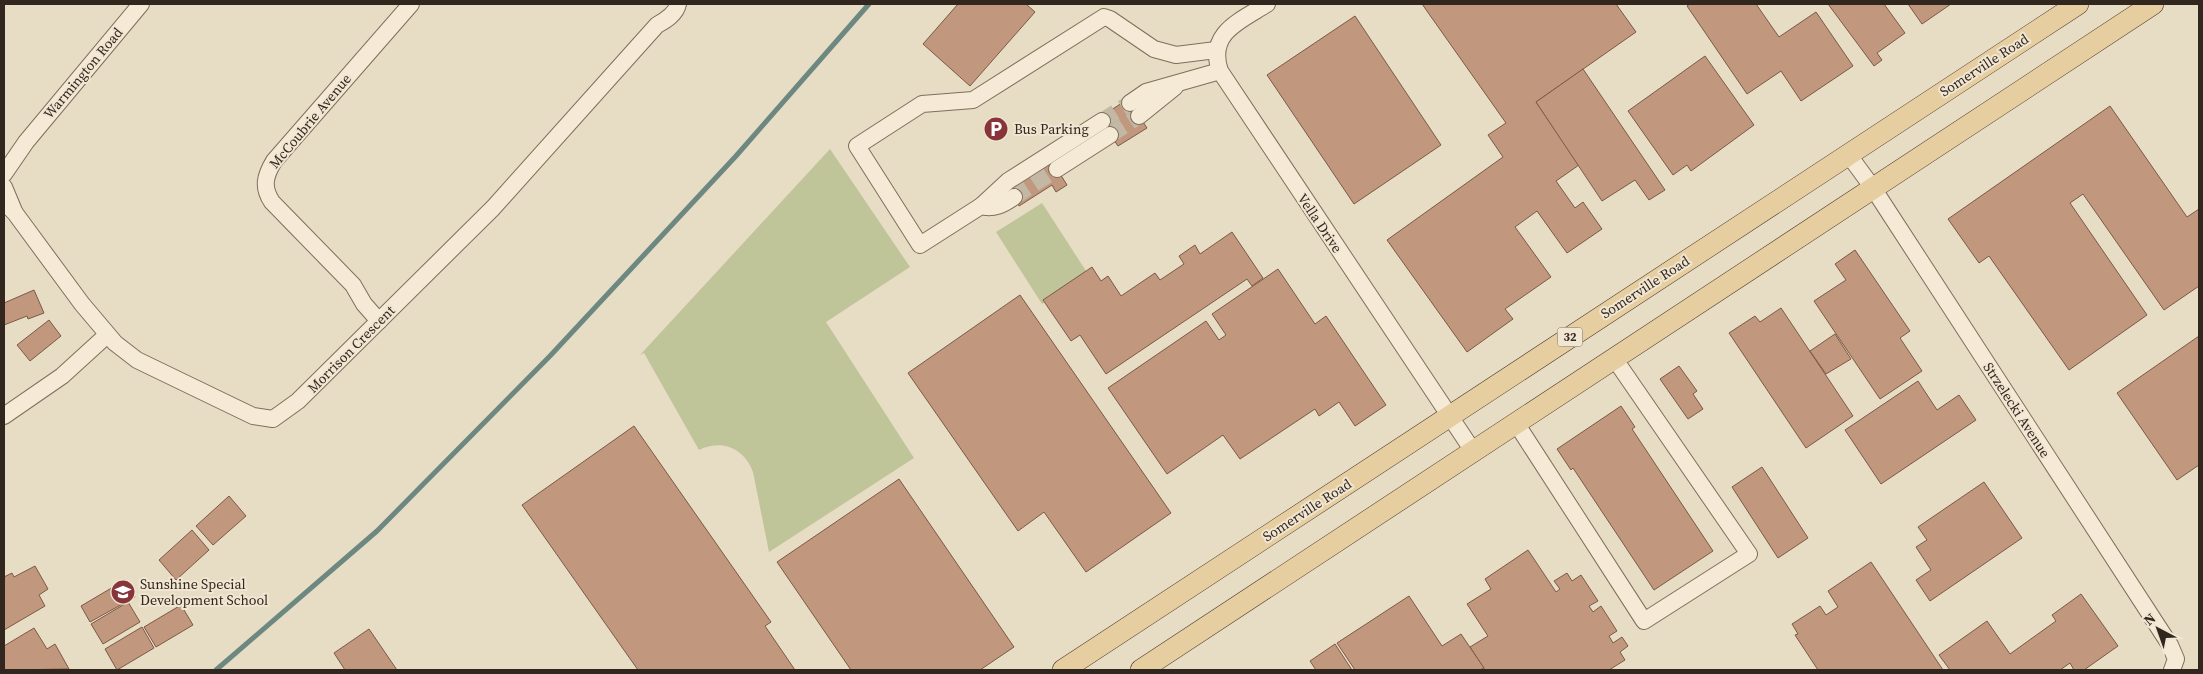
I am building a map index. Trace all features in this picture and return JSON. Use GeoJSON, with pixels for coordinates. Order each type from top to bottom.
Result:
{"type":"FeatureCollection","features":[{"type":"Feature","properties":{"kind":"main road","name":"Somerville Road"},"geometry":{"type":"LineString","coordinates":[[1063,670],[2078,4]]}},
{"type":"Feature","properties":{"kind":"main road"},"geometry":{"type":"LineString","coordinates":[[1141,670],[2153,4]]}},
{"type":"Feature","properties":{"kind":"street","name":"Warmington Road"},"geometry":{"type":"LineString","coordinates":[[4,174],[26,142],[140,4]]}},
{"type":"Feature","properties":{"kind":"street","name":"McCoubrie Avenue"},"geometry":{"type":"LineString","coordinates":[[383,317],[371,298],[353,285],[272,202],[266,194],[265,185],[267,173],[274,161],[411,4]]}},
{"type":"Feature","properties":{"kind":"street","name":"Morrison Crescent"},"geometry":{"type":"LineString","coordinates":[[657,25],[664,4]]}},
{"type":"Feature","properties":{"kind":"street","name":"Morrison Crescent"},"geometry":{"type":"LineString","coordinates":[[4,187],[9,208],[111,339],[138,360],[253,416],[273,419],[298,401],[493,208],[657,25],[668,19],[678,4]]}},
{"type":"Feature","properties":{"kind":"street"},"geometry":{"type":"LineString","coordinates":[[1057,169],[1106,128],[1008,181],[981,206],[920,245],[857,146],[922,104],[973,100],[1102,17],[1108,17],[1154,49],[1176,55],[1216,50],[1226,32],[1267,4]]}},
{"type":"Feature","properties":{"kind":"street","name":"Vella Drive"},"geometry":{"type":"LineString","coordinates":[[1216,50],[1220,71],[1473,451]]}},
{"type":"Feature","properties":{"kind":"street"},"geometry":{"type":"LineString","coordinates":[[1135,110],[1146,92],[1220,71]]}},
{"type":"Feature","properties":{"kind":"street","name":"Warmington Road"},"geometry":{"type":"LineString","coordinates":[[4,158],[26,142]]}},
{"type":"Feature","properties":{"kind":"street","name":"Strzelecki Avenue"},"geometry":{"type":"LineString","coordinates":[[1848,154],[1873,188],[2170,645],[2176,659],[2172,670]]}},
{"type":"Feature","properties":{"kind":"street"},"geometry":{"type":"LineString","coordinates":[[4,174],[4,183]]}},
{"type":"Feature","properties":{"kind":"street"},"geometry":{"type":"LineString","coordinates":[[981,206],[989,208],[997,206],[1014,197]]}},
{"type":"Feature","properties":{"kind":"street"},"geometry":{"type":"LineString","coordinates":[[4,416],[111,339]]}},
{"type":"Feature","properties":{"kind":"street"},"geometry":{"type":"LineString","coordinates":[[1516,423],[1644,621],[1748,554],[1614,358]]}},
{"type":"Feature","properties":{"kind":"green space"},"geometry":{"type":"Polygon","coordinates":[[[830,149],[910,267],[826,322],[914,458],[769,552],[753,472],[749,464],[738,452],[724,446],[716,445],[699,450],[644,353],[640,355],[830,149]]]}},
{"type":"Feature","properties":{"kind":"green space"},"geometry":{"type":"Polygon","coordinates":[[[1042,203],[1088,274],[1042,304],[996,232],[1042,203]]]}},
{"type":"Feature","properties":{"kind":"building"},"geometry":{"type":"Polygon","coordinates":[[[958,4],[1026,4],[1035,12],[970,86],[923,44],[958,4]]]}},
{"type":"Feature","properties":{"kind":"building"},"geometry":{"type":"Polygon","coordinates":[[[1422,4],[1616,4],[1636,32],[1536,102],[1579,165],[1556,181],[1575,208],[1583,202],[1602,229],[1567,253],[1537,211],[1515,227],[1551,277],[1505,309],[1513,319],[1467,352],[1387,240],[1503,157],[1488,135],[1506,123],[1422,4]]]}},
{"type":"Feature","properties":{"kind":"building"},"geometry":{"type":"Polygon","coordinates":[[[1690,4],[1756,4],[1779,37],[1816,12],[1853,66],[1801,101],[1781,71],[1747,94],[1687,6],[1690,4]]]}},
{"type":"Feature","properties":{"kind":"building"},"geometry":{"type":"Polygon","coordinates":[[[1828,4],[1884,4],[1905,33],[1877,53],[1882,60],[1874,66],[1828,4]]]}},
{"type":"Feature","properties":{"kind":"building"},"geometry":{"type":"Polygon","coordinates":[[[1908,4],[1951,4],[1922,24],[1908,4]]]}},
{"type":"Feature","properties":{"kind":"building"},"geometry":{"type":"Polygon","coordinates":[[[1355,16],[1441,145],[1354,204],[1267,75],[1355,16]]]}},
{"type":"Feature","properties":{"kind":"building"},"geometry":{"type":"Polygon","coordinates":[[[1705,56],[1754,125],[1691,171],[1687,165],[1673,175],[1628,111],[1705,56]]]}},
{"type":"Feature","properties":{"kind":"building"},"geometry":{"type":"Polygon","coordinates":[[[1583,69],[1665,190],[1649,200],[1635,180],[1602,201],[1536,102],[1583,69]]]}},
{"type":"Feature","properties":{"kind":"building"},"geometry":{"type":"Polygon","coordinates":[[[1128,99],[1147,128],[1118,146],[1099,118],[1128,99]]]}},
{"type":"Feature","properties":{"kind":"building"},"geometry":{"type":"Polygon","coordinates":[[[2110,106],[2187,217],[2199,209],[2199,286],[2164,310],[2083,194],[2070,203],[2147,315],[2069,370],[1989,256],[1979,263],[1948,219],[2110,106]]]}},
{"type":"Feature","properties":{"kind":"building"},"geometry":{"type":"Polygon","coordinates":[[[1052,161],[1067,185],[1056,192],[1052,185],[1019,206],[1008,189],[1052,161]]]}},
{"type":"Feature","properties":{"kind":"building"},"geometry":{"type":"Polygon","coordinates":[[[1232,232],[1263,278],[1252,286],[1247,279],[1106,374],[1080,335],[1071,341],[1043,300],[1092,267],[1101,281],[1108,276],[1121,296],[1155,273],[1160,280],[1184,264],[1179,256],[1195,245],[1200,254],[1232,232]]]}},
{"type":"Feature","properties":{"kind":"building"},"geometry":{"type":"Polygon","coordinates":[[[1855,250],[1910,331],[1900,338],[1922,371],[1880,399],[1814,301],[1846,280],[1835,264],[1855,250]]]}},
{"type":"Feature","properties":{"kind":"building"},"geometry":{"type":"Polygon","coordinates":[[[1278,269],[1315,324],[1326,316],[1386,405],[1355,426],[1339,402],[1319,416],[1315,409],[1240,459],[1223,435],[1167,474],[1108,388],[1206,321],[1219,340],[1226,335],[1212,314],[1278,269]]]}},
{"type":"Feature","properties":{"kind":"building"},"geometry":{"type":"Polygon","coordinates":[[[34,290],[44,313],[28,319],[27,316],[4,325],[4,303],[34,290]]]}},
{"type":"Feature","properties":{"kind":"building"},"geometry":{"type":"Polygon","coordinates":[[[1020,295],[1171,513],[1086,572],[1044,512],[1018,531],[908,373],[1020,295]]]}},
{"type":"Feature","properties":{"kind":"building"},"geometry":{"type":"Polygon","coordinates":[[[1781,308],[1853,416],[1806,448],[1729,333],[1755,316],[1760,322],[1781,308]]]}},
{"type":"Feature","properties":{"kind":"building"},"geometry":{"type":"Polygon","coordinates":[[[49,320],[61,336],[30,361],[17,345],[49,320]]]}},
{"type":"Feature","properties":{"kind":"building"},"geometry":{"type":"Polygon","coordinates":[[[1835,334],[1851,359],[1826,374],[1810,351],[1835,334]]]}},
{"type":"Feature","properties":{"kind":"building"},"geometry":{"type":"Polygon","coordinates":[[[2199,336],[2199,465],[2177,480],[2117,393],[2199,336]]]}},
{"type":"Feature","properties":{"kind":"building"},"geometry":{"type":"Polygon","coordinates":[[[1679,366],[1697,391],[1693,394],[1703,409],[1688,419],[1660,379],[1679,366]]]}},
{"type":"Feature","properties":{"kind":"building"},"geometry":{"type":"Polygon","coordinates":[[[1918,381],[1937,410],[1959,395],[1976,420],[1881,484],[1845,430],[1918,381]]]}},
{"type":"Feature","properties":{"kind":"building"},"geometry":{"type":"Polygon","coordinates":[[[1621,406],[1635,427],[1632,429],[1713,551],[1654,590],[1573,468],[1571,470],[1557,449],[1621,406]]]}},
{"type":"Feature","properties":{"kind":"building"},"geometry":{"type":"Polygon","coordinates":[[[634,426],[771,622],[765,626],[795,670],[638,670],[522,505],[634,426]]]}},
{"type":"Feature","properties":{"kind":"building"},"geometry":{"type":"Polygon","coordinates":[[[1762,467],[1808,538],[1778,558],[1732,487],[1762,467]]]}},
{"type":"Feature","properties":{"kind":"building"},"geometry":{"type":"Polygon","coordinates":[[[899,479],[1014,647],[980,670],[851,670],[777,562],[899,479]]]}},
{"type":"Feature","properties":{"kind":"building"},"geometry":{"type":"Polygon","coordinates":[[[1984,482],[2022,538],[1930,601],[1916,580],[1931,570],[1916,547],[1927,540],[1918,527],[1984,482]]]}},
{"type":"Feature","properties":{"kind":"building"},"geometry":{"type":"Polygon","coordinates":[[[229,496],[246,516],[213,545],[196,526],[229,496]]]}},
{"type":"Feature","properties":{"kind":"building"},"geometry":{"type":"Polygon","coordinates":[[[192,530],[209,550],[176,580],[159,560],[192,530]]]}},
{"type":"Feature","properties":{"kind":"building"},"geometry":{"type":"Polygon","coordinates":[[[1528,550],[1556,592],[1560,589],[1554,581],[1567,573],[1572,581],[1581,575],[1598,601],[1589,606],[1593,612],[1601,606],[1617,631],[1609,636],[1613,643],[1622,637],[1628,646],[1620,652],[1625,660],[1609,670],[1485,670],[1470,647],[1488,636],[1467,604],[1491,589],[1485,579],[1528,550]]]}},
{"type":"Feature","properties":{"kind":"building"},"geometry":{"type":"Polygon","coordinates":[[[1871,562],[1943,670],[1818,670],[1795,635],[1798,634],[1792,624],[1820,606],[1826,615],[1838,607],[1828,591],[1871,562]]]}},
{"type":"Feature","properties":{"kind":"building"},"geometry":{"type":"Polygon","coordinates":[[[35,566],[48,589],[39,595],[45,606],[4,630],[4,577],[12,573],[14,577],[35,566]]]}},
{"type":"Feature","properties":{"kind":"building"},"geometry":{"type":"Polygon","coordinates":[[[125,580],[135,597],[90,622],[81,606],[125,580]]]}},
{"type":"Feature","properties":{"kind":"building"},"geometry":{"type":"Polygon","coordinates":[[[2081,594],[2118,646],[2084,670],[2074,670],[2070,663],[2060,670],[1950,670],[1939,655],[1987,621],[2010,654],[2056,621],[2052,615],[2081,594]]]}},
{"type":"Feature","properties":{"kind":"building"},"geometry":{"type":"Polygon","coordinates":[[[1409,596],[1442,646],[1461,634],[1484,668],[1480,670],[1355,670],[1337,643],[1409,596]]]}},
{"type":"Feature","properties":{"kind":"building"},"geometry":{"type":"Polygon","coordinates":[[[128,602],[140,622],[103,644],[91,624],[128,602]]]}},
{"type":"Feature","properties":{"kind":"building"},"geometry":{"type":"Polygon","coordinates":[[[181,605],[193,625],[156,647],[144,627],[181,605]]]}},
{"type":"Feature","properties":{"kind":"building"},"geometry":{"type":"Polygon","coordinates":[[[142,627],[154,648],[117,670],[105,649],[142,627]]]}},
{"type":"Feature","properties":{"kind":"building"},"geometry":{"type":"Polygon","coordinates":[[[34,628],[47,649],[55,644],[69,669],[4,670],[4,646],[34,628]]]}},
{"type":"Feature","properties":{"kind":"building"},"geometry":{"type":"Polygon","coordinates":[[[369,629],[397,670],[345,670],[334,653],[369,629]]]}},
{"type":"Feature","properties":{"kind":"building"},"geometry":{"type":"Polygon","coordinates":[[[1335,644],[1352,670],[1316,670],[1310,661],[1335,644]]]}},
{"type":"Feature","properties":{"kind":"waterway"},"geometry":{"type":"LineString","coordinates":[[216,670],[377,531],[550,356],[736,156],[869,4]]}},
{"type":"Feature","properties":{"kind":"tunnel"},"geometry":{"type":"LineString","coordinates":[[1102,121],[1130,103]]}},
{"type":"Feature","properties":{"kind":"tunnel"},"geometry":{"type":"LineString","coordinates":[[1110,135],[1139,116]]}},
{"type":"Feature","properties":{"kind":"tunnel"},"geometry":{"type":"LineString","coordinates":[[1014,197],[1057,169]]}},
{"type":"Feature","properties":{"kind":"place","name":"Bus Parking"},"geometry":{"type":"Point","coordinates":[996,129]}},
{"type":"Feature","properties":{"kind":"place","name":"Sunshine Special Development School"},"geometry":{"type":"Point","coordinates":[123,592]}}]}
